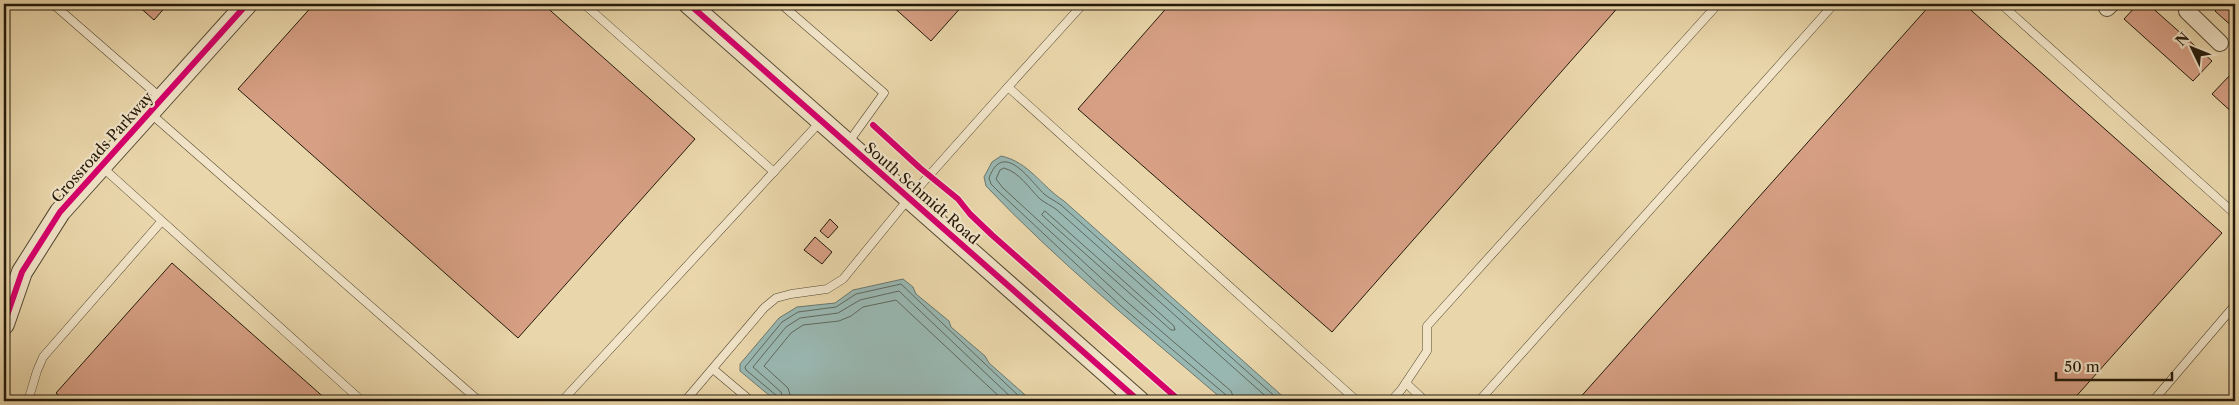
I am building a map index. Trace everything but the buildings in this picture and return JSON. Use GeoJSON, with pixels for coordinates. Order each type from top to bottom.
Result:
{"type":"FeatureCollection","features":[{"type":"Feature","properties":{"kind":"street","name":"Crossroads Parkway"},"geometry":{"type":"LineString","coordinates":[[4,324],[22,272],[60,212],[247,4]]}},
{"type":"Feature","properties":{"kind":"street","name":"South Schmidt Road"},"geometry":{"type":"LineString","coordinates":[[689,4],[1139,401]]}},
{"type":"Feature","properties":{"kind":"street"},"geometry":{"type":"LineString","coordinates":[[2186,6],[2220,43]]}},
{"type":"Feature","properties":{"kind":"lane"},"geometry":{"type":"LineString","coordinates":[[52,4],[156,106],[479,401]]}},
{"type":"Feature","properties":{"kind":"lane"},"geometry":{"type":"LineString","coordinates":[[584,4],[774,172]]}},
{"type":"Feature","properties":{"kind":"lane"},"geometry":{"type":"LineString","coordinates":[[781,4],[884,94],[847,144]]}},
{"type":"Feature","properties":{"kind":"lane"},"geometry":{"type":"LineString","coordinates":[[685,401],[764,308],[776,298],[827,289],[843,279],[910,197],[1083,4]]}},
{"type":"Feature","properties":{"kind":"lane"},"geometry":{"type":"LineString","coordinates":[[1391,401],[1406,383],[1427,350],[1426,326],[1718,4]]}},
{"type":"Feature","properties":{"kind":"lane"},"geometry":{"type":"LineString","coordinates":[[1479,401],[1834,4]]}},
{"type":"Feature","properties":{"kind":"lane"},"geometry":{"type":"LineString","coordinates":[[2001,4],[2235,214]]}},
{"type":"Feature","properties":{"kind":"lane"},"geometry":{"type":"LineString","coordinates":[[1008,87],[1357,401]]}},
{"type":"Feature","properties":{"kind":"lane"},"geometry":{"type":"LineString","coordinates":[[562,401],[821,121]]}},
{"type":"Feature","properties":{"kind":"lane"},"geometry":{"type":"LineString","coordinates":[[102,167],[160,222],[362,401]]}},
{"type":"Feature","properties":{"kind":"lane"},"geometry":{"type":"LineString","coordinates":[[28,401],[36,371],[43,358],[160,222]]}},
{"type":"Feature","properties":{"kind":"lane"},"geometry":{"type":"LineString","coordinates":[[2153,401],[2235,304]]}},
{"type":"Feature","properties":{"kind":"lane"},"geometry":{"type":"LineString","coordinates":[[713,369],[751,401]]}},
{"type":"Feature","properties":{"kind":"lane"},"geometry":{"type":"LineString","coordinates":[[1406,383],[1425,401]]}},
{"type":"Feature","properties":{"kind":"water"},"geometry":{"type":"Polygon","coordinates":[[[1001,156],[1019,163],[1027,169],[1288,401],[1226,401],[1156,343],[1069,267],[986,186],[984,177],[992,162],[1001,156]]]}},
{"type":"Feature","properties":{"kind":"water"},"geometry":{"type":"Polygon","coordinates":[[[903,279],[913,287],[916,294],[949,321],[951,327],[985,356],[989,363],[1032,401],[776,401],[740,371],[740,364],[779,318],[797,307],[835,303],[853,290],[903,279]]]}},
{"type":"Feature","properties":{"kind":"cycle path"},"geometry":{"type":"LineString","coordinates":[[4,324],[22,272],[60,212],[247,4]]}},
{"type":"Feature","properties":{"kind":"cycle path"},"geometry":{"type":"LineString","coordinates":[[689,4],[1139,401]]}},
{"type":"Feature","properties":{"kind":"cycle path"},"geometry":{"type":"LineString","coordinates":[[873,125],[920,168],[958,199],[970,214],[992,235],[1180,401]]}}]}
